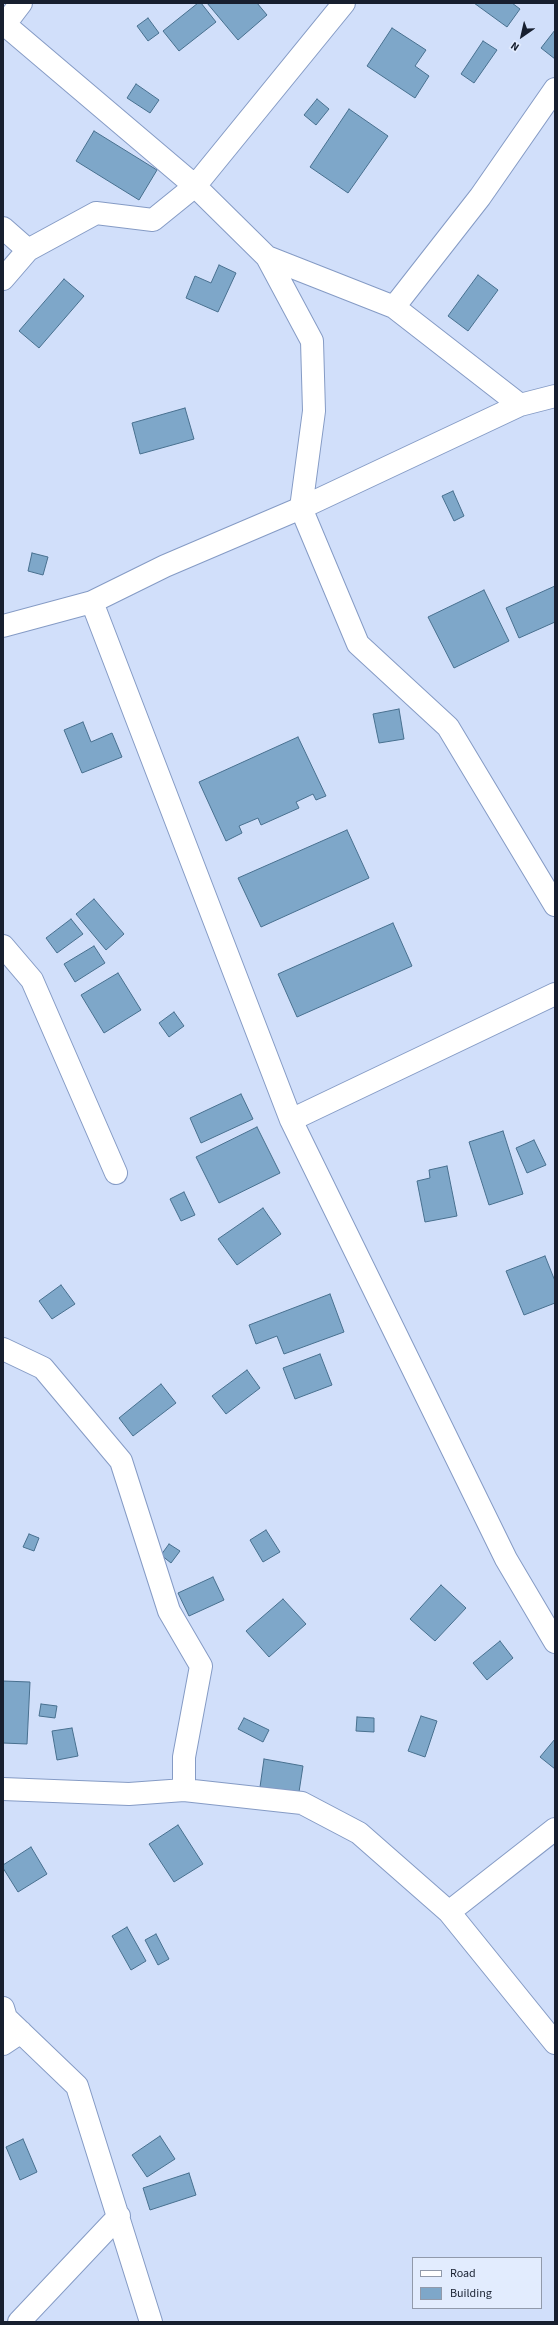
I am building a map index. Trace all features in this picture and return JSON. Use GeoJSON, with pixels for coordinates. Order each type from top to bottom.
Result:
{"type":"FeatureCollection","features":[{"type":"Feature","properties":{"kind":"street"},"geometry":{"type":"LineString","coordinates":[[21,3],[4,24],[195,186],[267,257],[312,341],[314,411],[301,508],[358,644],[448,727],[555,905]]}},
{"type":"Feature","properties":{"kind":"street"},"geometry":{"type":"LineString","coordinates":[[3,279],[28,250],[96,213],[153,220],[195,186],[344,3]]}},
{"type":"Feature","properties":{"kind":"street"},"geometry":{"type":"LineString","coordinates":[[394,307],[480,197],[555,89]]}},
{"type":"Feature","properties":{"kind":"street"},"geometry":{"type":"LineString","coordinates":[[3,228],[28,250]]}},
{"type":"Feature","properties":{"kind":"street"},"geometry":{"type":"LineString","coordinates":[[267,257],[394,307],[520,405]]}},
{"type":"Feature","properties":{"kind":"street"},"geometry":{"type":"LineString","coordinates":[[3,626],[92,602],[164,566],[301,508],[520,405],[555,396]]}},
{"type":"Feature","properties":{"kind":"street"},"geometry":{"type":"LineString","coordinates":[[92,602],[291,1120],[506,1559],[555,1642]]}},
{"type":"Feature","properties":{"kind":"street"},"geometry":{"type":"LineString","coordinates":[[3,946],[32,980],[116,1173]]}},
{"type":"Feature","properties":{"kind":"street"},"geometry":{"type":"LineString","coordinates":[[291,1120],[555,994]]}},
{"type":"Feature","properties":{"kind":"street"},"geometry":{"type":"LineString","coordinates":[[3,1348],[43,1368],[121,1460],[169,1611],[201,1666],[184,1757],[184,1790]]}},
{"type":"Feature","properties":{"kind":"street"},"geometry":{"type":"LineString","coordinates":[[3,1789],[129,1794],[184,1790],[302,1803],[358,1833],[449,1912],[555,2043]]}},
{"type":"Feature","properties":{"kind":"street"},"geometry":{"type":"LineString","coordinates":[[449,1912],[555,1829]]}},
{"type":"Feature","properties":{"kind":"street"},"geometry":{"type":"LineString","coordinates":[[3,2008],[6,2018],[77,2086],[151,2322]]}},
{"type":"Feature","properties":{"kind":"street"},"geometry":{"type":"LineString","coordinates":[[3,2044],[21,2032]]}},
{"type":"Feature","properties":{"kind":"street"},"geometry":{"type":"LineString","coordinates":[[19,2322],[119,2216]]}},
{"type":"Feature","properties":{"kind":"building"},"geometry":{"type":"Polygon","coordinates":[[[198,3],[201,3],[216,22],[179,51],[163,31],[198,3]]]}},
{"type":"Feature","properties":{"kind":"building"},"geometry":{"type":"Polygon","coordinates":[[[207,3],[257,3],[267,15],[238,40],[207,3]]]}},
{"type":"Feature","properties":{"kind":"building"},"geometry":{"type":"Polygon","coordinates":[[[474,3],[512,3],[520,9],[507,27],[474,3]]]}},
{"type":"Feature","properties":{"kind":"building"},"geometry":{"type":"Polygon","coordinates":[[[148,18],[159,33],[148,41],[137,26],[148,18]]]}},
{"type":"Feature","properties":{"kind":"building"},"geometry":{"type":"Polygon","coordinates":[[[392,28],[426,50],[415,66],[429,76],[415,98],[367,66],[392,28]]]}},
{"type":"Feature","properties":{"kind":"building"},"geometry":{"type":"Polygon","coordinates":[[[555,30],[555,59],[541,48],[555,30]]]}},
{"type":"Feature","properties":{"kind":"building"},"geometry":{"type":"Polygon","coordinates":[[[483,41],[497,50],[474,83],[461,74],[483,41]]]}},
{"type":"Feature","properties":{"kind":"building"},"geometry":{"type":"Polygon","coordinates":[[[136,84],[159,100],[150,113],[127,98],[136,84]]]}},
{"type":"Feature","properties":{"kind":"building"},"geometry":{"type":"Polygon","coordinates":[[[317,99],[329,109],[316,125],[304,115],[317,99]]]}},
{"type":"Feature","properties":{"kind":"building"},"geometry":{"type":"Polygon","coordinates":[[[349,109],[388,136],[348,193],[310,167],[349,109]]]}},
{"type":"Feature","properties":{"kind":"building"},"geometry":{"type":"Polygon","coordinates":[[[94,131],[157,170],[139,200],[76,161],[94,131]]]}},
{"type":"Feature","properties":{"kind":"building"},"geometry":{"type":"Polygon","coordinates":[[[219,265],[236,273],[218,312],[186,298],[195,276],[211,283],[219,265]]]}},
{"type":"Feature","properties":{"kind":"building"},"geometry":{"type":"Polygon","coordinates":[[[478,275],[498,290],[468,331],[448,316],[478,275]]]}},
{"type":"Feature","properties":{"kind":"building"},"geometry":{"type":"Polygon","coordinates":[[[64,279],[84,296],[39,348],[19,331],[64,279]]]}},
{"type":"Feature","properties":{"kind":"building"},"geometry":{"type":"Polygon","coordinates":[[[185,408],[194,439],[140,454],[132,423],[185,408]]]}},
{"type":"Feature","properties":{"kind":"building"},"geometry":{"type":"Polygon","coordinates":[[[453,491],[464,516],[454,521],[442,496],[453,491]]]}},
{"type":"Feature","properties":{"kind":"building"},"geometry":{"type":"Polygon","coordinates":[[[32,553],[48,557],[43,575],[28,571],[32,553]]]}},
{"type":"Feature","properties":{"kind":"building"},"geometry":{"type":"Polygon","coordinates":[[[555,586],[555,622],[519,638],[506,608],[555,586]]]}},
{"type":"Feature","properties":{"kind":"building"},"geometry":{"type":"Polygon","coordinates":[[[484,590],[509,641],[454,668],[428,617],[484,590]]]}},
{"type":"Feature","properties":{"kind":"building"},"geometry":{"type":"Polygon","coordinates":[[[399,709],[404,739],[379,743],[373,714],[399,709]]]}},
{"type":"Feature","properties":{"kind":"building"},"geometry":{"type":"Polygon","coordinates":[[[83,722],[91,742],[112,733],[122,757],[82,773],[64,730],[83,722]]]}},
{"type":"Feature","properties":{"kind":"building"},"geometry":{"type":"Polygon","coordinates":[[[298,737],[326,796],[316,800],[313,794],[296,802],[299,808],[261,825],[258,818],[239,826],[242,833],[226,841],[199,782],[298,737]]]}},
{"type":"Feature","properties":{"kind":"building"},"geometry":{"type":"Polygon","coordinates":[[[347,830],[369,878],[261,927],[238,878],[347,830]]]}},
{"type":"Feature","properties":{"kind":"building"},"geometry":{"type":"Polygon","coordinates":[[[94,899],[124,934],[106,950],[76,914],[94,899]]]}},
{"type":"Feature","properties":{"kind":"building"},"geometry":{"type":"Polygon","coordinates":[[[71,919],[83,934],[57,953],[46,938],[71,919]]]}},
{"type":"Feature","properties":{"kind":"building"},"geometry":{"type":"Polygon","coordinates":[[[393,923],[412,966],[297,1017],[278,974],[393,923]]]}},
{"type":"Feature","properties":{"kind":"building"},"geometry":{"type":"Polygon","coordinates":[[[94,946],[105,963],[75,982],[64,964],[94,946]]]}},
{"type":"Feature","properties":{"kind":"building"},"geometry":{"type":"Polygon","coordinates":[[[118,973],[141,1010],[104,1033],[81,995],[118,973]]]}},
{"type":"Feature","properties":{"kind":"building"},"geometry":{"type":"Polygon","coordinates":[[[174,1012],[184,1026],[169,1037],[159,1023],[174,1012]]]}},
{"type":"Feature","properties":{"kind":"building"},"geometry":{"type":"Polygon","coordinates":[[[241,1094],[253,1119],[201,1143],[190,1118],[241,1094]]]}},
{"type":"Feature","properties":{"kind":"building"},"geometry":{"type":"Polygon","coordinates":[[[257,1127],[280,1173],[219,1203],[196,1157],[257,1127]]]}},
{"type":"Feature","properties":{"kind":"building"},"geometry":{"type":"Polygon","coordinates":[[[503,1131],[523,1194],[489,1205],[469,1142],[503,1131]]]}},
{"type":"Feature","properties":{"kind":"building"},"geometry":{"type":"Polygon","coordinates":[[[534,1140],[546,1165],[527,1173],[516,1148],[534,1140]]]}},
{"type":"Feature","properties":{"kind":"building"},"geometry":{"type":"Polygon","coordinates":[[[447,1166],[457,1216],[425,1222],[417,1181],[430,1178],[429,1170],[447,1166]]]}},
{"type":"Feature","properties":{"kind":"building"},"geometry":{"type":"Polygon","coordinates":[[[184,1192],[195,1215],[181,1221],[170,1199],[184,1192]]]}},
{"type":"Feature","properties":{"kind":"building"},"geometry":{"type":"Polygon","coordinates":[[[263,1208],[281,1234],[237,1265],[218,1239],[263,1208]]]}},
{"type":"Feature","properties":{"kind":"building"},"geometry":{"type":"Polygon","coordinates":[[[545,1256],[555,1281],[555,1303],[524,1315],[506,1271],[545,1256]]]}},
{"type":"Feature","properties":{"kind":"building"},"geometry":{"type":"Polygon","coordinates":[[[61,1285],[75,1304],[52,1319],[39,1301],[61,1285]]]}},
{"type":"Feature","properties":{"kind":"building"},"geometry":{"type":"Polygon","coordinates":[[[330,1294],[344,1332],[284,1354],[277,1336],[256,1344],[249,1325],[330,1294]]]}},
{"type":"Feature","properties":{"kind":"building"},"geometry":{"type":"Polygon","coordinates":[[[320,1354],[332,1385],[295,1399],[283,1368],[320,1354]]]}},
{"type":"Feature","properties":{"kind":"building"},"geometry":{"type":"Polygon","coordinates":[[[247,1370],[260,1388],[226,1414],[212,1396],[247,1370]]]}},
{"type":"Feature","properties":{"kind":"building"},"geometry":{"type":"Polygon","coordinates":[[[161,1384],[176,1403],[133,1436],[119,1418],[161,1384]]]}},
{"type":"Feature","properties":{"kind":"building"},"geometry":{"type":"Polygon","coordinates":[[[266,1530],[280,1552],[263,1562],[250,1540],[266,1530]]]}},
{"type":"Feature","properties":{"kind":"building"},"geometry":{"type":"Polygon","coordinates":[[[29,1534],[39,1538],[34,1551],[23,1547],[29,1534]]]}},
{"type":"Feature","properties":{"kind":"building"},"geometry":{"type":"Polygon","coordinates":[[[169,1544],[180,1551],[171,1563],[161,1555],[169,1544]]]}},
{"type":"Feature","properties":{"kind":"building"},"geometry":{"type":"Polygon","coordinates":[[[213,1577],[224,1600],[189,1616],[178,1593],[213,1577]]]}},
{"type":"Feature","properties":{"kind":"building"},"geometry":{"type":"Polygon","coordinates":[[[441,1585],[466,1608],[435,1641],[410,1619],[441,1585]]]}},
{"type":"Feature","properties":{"kind":"building"},"geometry":{"type":"Polygon","coordinates":[[[283,1599],[306,1624],[269,1657],[246,1631],[283,1599]]]}},
{"type":"Feature","properties":{"kind":"building"},"geometry":{"type":"Polygon","coordinates":[[[500,1641],[513,1658],[487,1680],[473,1663],[500,1641]]]}},
{"type":"Feature","properties":{"kind":"building"},"geometry":{"type":"Polygon","coordinates":[[[3,1681],[30,1682],[27,1744],[3,1743],[3,1681]]]}},
{"type":"Feature","properties":{"kind":"building"},"geometry":{"type":"Polygon","coordinates":[[[41,1704],[57,1706],[55,1718],[39,1716],[41,1704]]]}},
{"type":"Feature","properties":{"kind":"building"},"geometry":{"type":"Polygon","coordinates":[[[421,1716],[437,1721],[425,1757],[408,1751],[421,1716]]]}},
{"type":"Feature","properties":{"kind":"building"},"geometry":{"type":"Polygon","coordinates":[[[357,1717],[374,1718],[374,1732],[356,1731],[357,1717]]]}},
{"type":"Feature","properties":{"kind":"building"},"geometry":{"type":"Polygon","coordinates":[[[244,1718],[269,1730],[263,1742],[238,1729],[244,1718]]]}},
{"type":"Feature","properties":{"kind":"building"},"geometry":{"type":"Polygon","coordinates":[[[72,1728],[78,1756],[57,1760],[52,1731],[72,1728]]]}},
{"type":"Feature","properties":{"kind":"building"},"geometry":{"type":"Polygon","coordinates":[[[555,1739],[555,1769],[540,1757],[555,1739]]]}},
{"type":"Feature","properties":{"kind":"building"},"geometry":{"type":"Polygon","coordinates":[[[264,1759],[303,1766],[299,1792],[260,1787],[264,1759]]]}},
{"type":"Feature","properties":{"kind":"building"},"geometry":{"type":"Polygon","coordinates":[[[178,1825],[203,1864],[174,1882],[149,1844],[178,1825]]]}},
{"type":"Feature","properties":{"kind":"building"},"geometry":{"type":"Polygon","coordinates":[[[31,1847],[47,1874],[18,1892],[3,1868],[3,1865],[31,1847]]]}},
{"type":"Feature","properties":{"kind":"building"},"geometry":{"type":"Polygon","coordinates":[[[127,1927],[146,1961],[131,1970],[112,1936],[127,1927]]]}},
{"type":"Feature","properties":{"kind":"building"},"geometry":{"type":"Polygon","coordinates":[[[156,1934],[169,1959],[158,1965],[145,1940],[156,1934]]]}},
{"type":"Feature","properties":{"kind":"building"},"geometry":{"type":"Polygon","coordinates":[[[160,2136],[175,2159],[147,2177],[132,2155],[160,2136]]]}},
{"type":"Feature","properties":{"kind":"building"},"geometry":{"type":"Polygon","coordinates":[[[23,2139],[37,2172],[20,2180],[6,2147],[23,2139]]]}},
{"type":"Feature","properties":{"kind":"building"},"geometry":{"type":"Polygon","coordinates":[[[189,2173],[196,2195],[150,2210],[143,2188],[189,2173]]]}}]}
